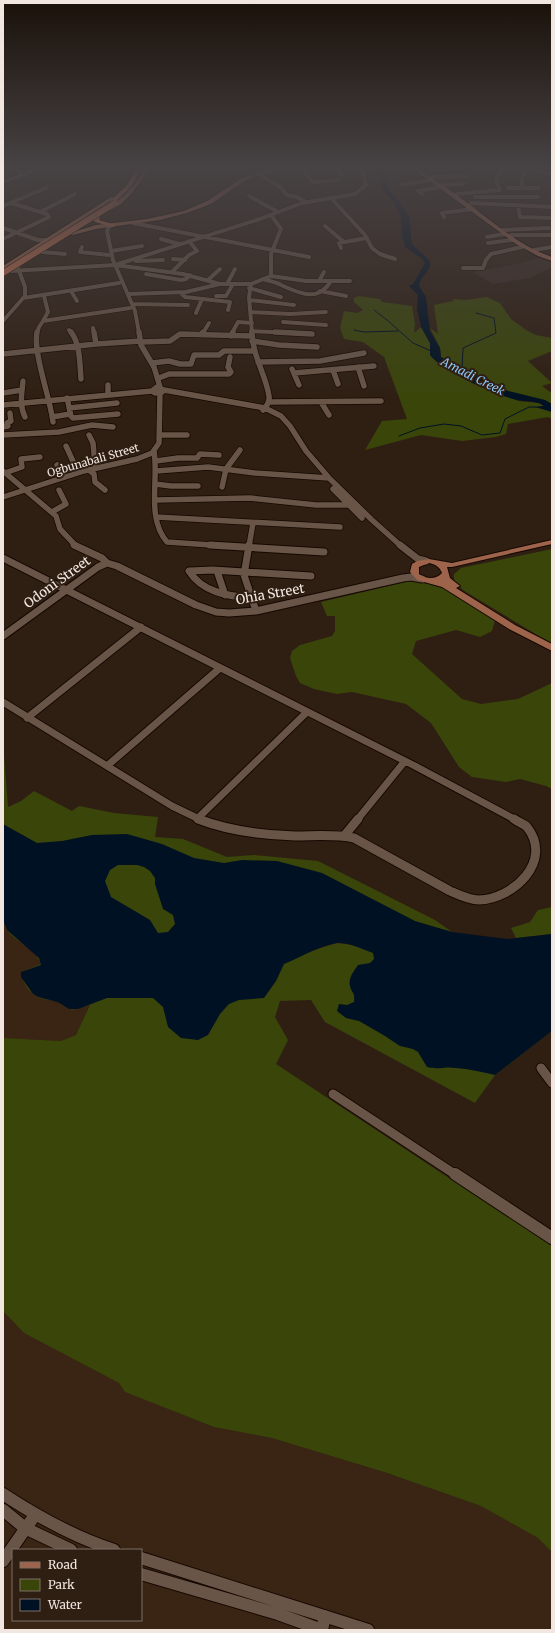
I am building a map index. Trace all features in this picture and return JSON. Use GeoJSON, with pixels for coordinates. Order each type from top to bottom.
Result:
{"type":"FeatureCollection","features":[{"type":"Feature","properties":{"kind":"highway"},"geometry":{"type":"LineString","coordinates":[[3,272],[48,244]]}},
{"type":"Feature","properties":{"kind":"main road"},"geometry":{"type":"LineString","coordinates":[[3,272],[38,244]]}},
{"type":"Feature","properties":{"kind":"main road"},"geometry":{"type":"LineString","coordinates":[[3,272],[19,269],[54,244]]}},
{"type":"Feature","properties":{"kind":"main road"},"geometry":{"type":"LineString","coordinates":[[519,244],[522,247],[552,258]]}},
{"type":"Feature","properties":{"kind":"main road"},"geometry":{"type":"LineString","coordinates":[[523,244],[552,258]]}},
{"type":"Feature","properties":{"kind":"main road"},"geometry":{"type":"LineString","coordinates":[[552,542],[452,565],[426,561],[415,568],[417,576],[422,579],[435,581],[445,585],[512,627],[552,648]]}},
{"type":"Feature","properties":{"kind":"main road"},"geometry":{"type":"LineString","coordinates":[[435,581],[442,578],[445,573],[461,566],[552,545]]}},
{"type":"Feature","properties":{"kind":"main road"},"geometry":{"type":"LineString","coordinates":[[438,563],[443,567],[450,582],[552,644]]}},
{"type":"Feature","properties":{"kind":"street","name":"Ogbunabali Street"},"geometry":{"type":"LineString","coordinates":[[109,244],[118,283],[131,306]]}},
{"type":"Feature","properties":{"kind":"street","name":"Ogbunabali Street"},"geometry":{"type":"LineString","coordinates":[[110,244],[110,253]]}},
{"type":"Feature","properties":{"kind":"street"},"geometry":{"type":"LineString","coordinates":[[113,265],[133,260],[178,244]]}},
{"type":"Feature","properties":{"kind":"street"},"geometry":{"type":"LineString","coordinates":[[172,272],[189,255],[197,251],[192,244]]}},
{"type":"Feature","properties":{"kind":"street"},"geometry":{"type":"LineString","coordinates":[[248,244],[308,257]]}},
{"type":"Feature","properties":{"kind":"street"},"geometry":{"type":"LineString","coordinates":[[271,276],[272,250],[275,244]]}},
{"type":"Feature","properties":{"kind":"street"},"geometry":{"type":"LineString","coordinates":[[339,244],[341,248]]}},
{"type":"Feature","properties":{"kind":"street"},"geometry":{"type":"LineString","coordinates":[[370,244],[376,252],[395,259]]}},
{"type":"Feature","properties":{"kind":"street"},"geometry":{"type":"LineString","coordinates":[[82,247],[80,252],[110,253],[142,246]]}},
{"type":"Feature","properties":{"kind":"street"},"geometry":{"type":"LineString","coordinates":[[463,268],[483,268],[490,254],[522,247]]}},
{"type":"Feature","properties":{"kind":"street"},"geometry":{"type":"LineString","coordinates":[[534,250],[552,247]]}},
{"type":"Feature","properties":{"kind":"street"},"geometry":{"type":"LineString","coordinates":[[154,252],[157,254],[174,250]]}},
{"type":"Feature","properties":{"kind":"street"},"geometry":{"type":"LineString","coordinates":[[42,252],[65,254]]}},
{"type":"Feature","properties":{"kind":"street"},"geometry":{"type":"LineString","coordinates":[[173,259],[185,260]]}},
{"type":"Feature","properties":{"kind":"street"},"geometry":{"type":"LineString","coordinates":[[133,260],[139,262],[163,260]]}},
{"type":"Feature","properties":{"kind":"street","name":"Ogbunabali Street"},"geometry":{"type":"LineString","coordinates":[[3,493],[147,456],[154,457],[160,435],[158,390],[151,370],[140,352],[128,294],[113,265]]}},
{"type":"Feature","properties":{"kind":"street"},"geometry":{"type":"LineString","coordinates":[[4,319],[23,298],[25,287],[19,269],[113,265],[190,275],[220,284]]}},
{"type":"Feature","properties":{"kind":"street"},"geometry":{"type":"LineString","coordinates":[[208,280],[220,269]]}},
{"type":"Feature","properties":{"kind":"street"},"geometry":{"type":"LineString","coordinates":[[226,284],[236,269]]}},
{"type":"Feature","properties":{"kind":"street"},"geometry":{"type":"LineString","coordinates":[[319,281],[324,272]]}},
{"type":"Feature","properties":{"kind":"street"},"geometry":{"type":"LineString","coordinates":[[146,274],[181,280],[186,279],[190,275]]}},
{"type":"Feature","properties":{"kind":"street"},"geometry":{"type":"LineString","coordinates":[[250,286],[271,276],[296,280],[350,281]]}},
{"type":"Feature","properties":{"kind":"street"},"geometry":{"type":"LineString","coordinates":[[263,279],[280,284],[299,293],[315,295],[327,288],[331,281]]}},
{"type":"Feature","properties":{"kind":"street"},"geometry":{"type":"LineString","coordinates":[[23,298],[44,296],[118,283]]}},
{"type":"Feature","properties":{"kind":"street"},"geometry":{"type":"LineString","coordinates":[[128,294],[186,292],[220,284],[233,284],[250,286],[267,294],[281,297]]}},
{"type":"Feature","properties":{"kind":"street"},"geometry":{"type":"LineString","coordinates":[[186,292],[192,294],[225,296],[233,284]]}},
{"type":"Feature","properties":{"kind":"street"},"geometry":{"type":"LineString","coordinates":[[250,286],[249,300],[252,336],[258,362],[269,394],[269,402],[264,409]]}},
{"type":"Feature","properties":{"kind":"street"},"geometry":{"type":"LineString","coordinates":[[71,291],[77,301]]}},
{"type":"Feature","properties":{"kind":"street"},"geometry":{"type":"LineString","coordinates":[[320,291],[346,296]]}},
{"type":"Feature","properties":{"kind":"street"},"geometry":{"type":"LineString","coordinates":[[180,292],[185,297],[230,302],[228,310]]}},
{"type":"Feature","properties":{"kind":"street"},"geometry":{"type":"LineString","coordinates":[[55,294],[58,301]]}},
{"type":"Feature","properties":{"kind":"street"},"geometry":{"type":"LineString","coordinates":[[44,296],[48,312],[36,333],[37,351],[50,401],[53,420],[70,414]]}},
{"type":"Feature","properties":{"kind":"street"},"geometry":{"type":"LineString","coordinates":[[196,312],[202,300]]}},
{"type":"Feature","properties":{"kind":"street"},"geometry":{"type":"LineString","coordinates":[[249,300],[294,305]]}},
{"type":"Feature","properties":{"kind":"street"},"geometry":{"type":"LineString","coordinates":[[43,322],[131,306],[188,305]]}},
{"type":"Feature","properties":{"kind":"street"},"geometry":{"type":"LineString","coordinates":[[251,312],[290,314],[326,312]]}},
{"type":"Feature","properties":{"kind":"street"},"geometry":{"type":"LineString","coordinates":[[277,332],[290,314]]}},
{"type":"Feature","properties":{"kind":"street"},"geometry":{"type":"LineString","coordinates":[[232,336],[238,322],[252,323]]}},
{"type":"Feature","properties":{"kind":"street"},"geometry":{"type":"LineString","coordinates":[[283,322],[326,325]]}},
{"type":"Feature","properties":{"kind":"street"},"geometry":{"type":"LineString","coordinates":[[202,334],[209,323]]}},
{"type":"Feature","properties":{"kind":"street"},"geometry":{"type":"LineString","coordinates":[[93,328],[96,344]]}},
{"type":"Feature","properties":{"kind":"street"},"geometry":{"type":"LineString","coordinates":[[68,330],[74,336],[77,346],[81,379]]}},
{"type":"Feature","properties":{"kind":"street"},"geometry":{"type":"LineString","coordinates":[[3,354],[96,344],[170,341],[180,334],[232,336],[252,336],[277,332],[312,334]]}},
{"type":"Feature","properties":{"kind":"street"},"geometry":{"type":"LineString","coordinates":[[252,336],[279,345],[317,347]]}},
{"type":"Feature","properties":{"kind":"street","name":"Ogbunabali Street"},"geometry":{"type":"LineString","coordinates":[[3,497],[63,474],[135,457],[151,448],[155,435],[159,378],[139,342]]}},
{"type":"Feature","properties":{"kind":"street"},"geometry":{"type":"LineString","coordinates":[[152,363],[169,361],[180,364],[191,364],[194,355],[219,355],[224,352],[255,351]]}},
{"type":"Feature","properties":{"kind":"street"},"geometry":{"type":"LineString","coordinates":[[258,362],[320,361],[364,353]]}},
{"type":"Feature","properties":{"kind":"street"},"geometry":{"type":"LineString","coordinates":[[159,378],[169,374],[229,374],[232,371],[228,367],[230,357]]}},
{"type":"Feature","properties":{"kind":"street"},"geometry":{"type":"LineString","coordinates":[[289,361],[299,386]]}},
{"type":"Feature","properties":{"kind":"street"},"geometry":{"type":"LineString","coordinates":[[294,373],[374,366]]}},
{"type":"Feature","properties":{"kind":"street"},"geometry":{"type":"LineString","coordinates":[[358,367],[364,386]]}},
{"type":"Feature","properties":{"kind":"street"},"geometry":{"type":"LineString","coordinates":[[333,370],[338,384]]}},
{"type":"Feature","properties":{"kind":"street"},"geometry":{"type":"LineString","coordinates":[[24,381],[22,390],[22,411],[26,416]]}},
{"type":"Feature","properties":{"kind":"street"},"geometry":{"type":"LineString","coordinates":[[108,385],[108,394]]}},
{"type":"Feature","properties":{"kind":"street"},"geometry":{"type":"LineString","coordinates":[[3,393],[22,390]]}},
{"type":"Feature","properties":{"kind":"street"},"geometry":{"type":"LineString","coordinates":[[3,405],[158,390],[264,409],[280,418],[303,454],[371,523],[413,560],[415,568],[403,578]]}},
{"type":"Feature","properties":{"kind":"street"},"geometry":{"type":"LineString","coordinates":[[67,398],[70,414],[75,418],[118,414]]}},
{"type":"Feature","properties":{"kind":"street"},"geometry":{"type":"LineString","coordinates":[[269,402],[381,401]]}},
{"type":"Feature","properties":{"kind":"street"},"geometry":{"type":"LineString","coordinates":[[321,402],[329,414]]}},
{"type":"Feature","properties":{"kind":"street"},"geometry":{"type":"LineString","coordinates":[[69,408],[117,403]]}},
{"type":"Feature","properties":{"kind":"street"},"geometry":{"type":"LineString","coordinates":[[3,427],[8,426],[7,423],[11,421],[10,413]]}},
{"type":"Feature","properties":{"kind":"street"},"geometry":{"type":"LineString","coordinates":[[3,434],[59,432],[76,427],[94,425],[113,427]]}},
{"type":"Feature","properties":{"kind":"street"},"geometry":{"type":"LineString","coordinates":[[89,435],[93,443],[95,466]]}},
{"type":"Feature","properties":{"kind":"street"},"geometry":{"type":"LineString","coordinates":[[160,435],[187,435]]}},
{"type":"Feature","properties":{"kind":"street"},"geometry":{"type":"LineString","coordinates":[[66,446],[77,470]]}},
{"type":"Feature","properties":{"kind":"street"},"geometry":{"type":"LineString","coordinates":[[222,487],[226,469],[240,450]]}},
{"type":"Feature","properties":{"kind":"street"},"geometry":{"type":"LineString","coordinates":[[219,455],[203,453],[200,454],[198,458],[154,457],[156,471],[156,517],[162,536],[167,542],[324,552]]}},
{"type":"Feature","properties":{"kind":"street"},"geometry":{"type":"LineString","coordinates":[[4,472],[22,467],[21,459],[40,457]]}},
{"type":"Feature","properties":{"kind":"street"},"geometry":{"type":"LineString","coordinates":[[57,465],[63,474]]}},
{"type":"Feature","properties":{"kind":"street"},"geometry":{"type":"LineString","coordinates":[[156,471],[199,467],[326,478],[348,505],[414,556],[426,561]]}},
{"type":"Feature","properties":{"kind":"street"},"geometry":{"type":"LineString","coordinates":[[90,470],[94,474],[95,482],[105,490]]}},
{"type":"Feature","properties":{"kind":"street"},"geometry":{"type":"LineString","coordinates":[[4,472],[52,512],[66,504],[59,490]]}},
{"type":"Feature","properties":{"kind":"street"},"geometry":{"type":"LineString","coordinates":[[155,484],[171,486],[198,486]]}},
{"type":"Feature","properties":{"kind":"street"},"geometry":{"type":"LineString","coordinates":[[156,500],[250,498],[316,504],[348,505]]}},
{"type":"Feature","properties":{"kind":"street","name":"Ohia Street"},"geometry":{"type":"LineString","coordinates":[[52,512],[56,516],[60,529],[70,538],[74,545],[102,558],[107,563],[117,566],[209,610],[229,613],[256,611],[403,578],[411,577],[422,579]]}},
{"type":"Feature","properties":{"kind":"street"},"geometry":{"type":"LineString","coordinates":[[156,517],[340,527]]}},
{"type":"Feature","properties":{"kind":"street"},"geometry":{"type":"LineString","coordinates":[[253,523],[244,572],[256,611]]}},
{"type":"Feature","properties":{"kind":"street"},"geometry":{"type":"LineString","coordinates":[[3,558],[405,761],[526,826],[531,830],[538,846],[539,855],[534,871],[517,888],[494,898],[479,900],[470,899],[448,890],[354,838],[344,836],[284,836],[257,834],[231,829],[197,818],[107,766],[3,702]]}},
{"type":"Feature","properties":{"kind":"street","name":"Odoni Street"},"geometry":{"type":"LineString","coordinates":[[3,636],[98,567],[107,563]]}},
{"type":"Feature","properties":{"kind":"street"},"geometry":{"type":"LineString","coordinates":[[251,598],[225,595],[202,585],[189,572],[191,570],[311,576]]}},
{"type":"Feature","properties":{"kind":"street"},"geometry":{"type":"LineString","coordinates":[[217,571],[225,595]]}},
{"type":"Feature","properties":{"kind":"street"},"geometry":{"type":"LineString","coordinates":[[28,718],[141,627]]}},
{"type":"Feature","properties":{"kind":"street"},"geometry":{"type":"LineString","coordinates":[[107,766],[220,668]]}},
{"type":"Feature","properties":{"kind":"street"},"geometry":{"type":"LineString","coordinates":[[197,818],[307,712]]}},
{"type":"Feature","properties":{"kind":"street"},"geometry":{"type":"LineString","coordinates":[[344,836],[405,761]]}},
{"type":"Feature","properties":{"kind":"street"},"geometry":{"type":"LineString","coordinates":[[541,1068],[552,1083]]}},
{"type":"Feature","properties":{"kind":"street"},"geometry":{"type":"LineString","coordinates":[[333,1094],[552,1238]]}},
{"type":"Feature","properties":{"kind":"street"},"geometry":{"type":"LineString","coordinates":[[3,1494],[35,1515],[74,1535],[111,1549]]}},
{"type":"Feature","properties":{"kind":"street"},"geometry":{"type":"LineString","coordinates":[[3,1510],[25,1528],[69,1549]]}},
{"type":"Feature","properties":{"kind":"street"},"geometry":{"type":"LineString","coordinates":[[3,1561],[35,1515]]}},
{"type":"Feature","properties":{"kind":"street"},"geometry":{"type":"LineString","coordinates":[[142,1558],[215,1583],[311,1611],[368,1630]]}},
{"type":"Feature","properties":{"kind":"street"},"geometry":{"type":"LineString","coordinates":[[142,1574],[203,1591],[225,1600],[278,1614],[306,1627],[322,1630],[326,1616]]}},
{"type":"Feature","properties":{"kind":"street"},"geometry":{"type":"LineString","coordinates":[[306,1627],[311,1611]]}},
{"type":"Feature","properties":{"kind":"shaded area"},"geometry":{"type":"Polygon","coordinates":[[[539,258],[552,262],[552,267],[530,278],[493,284],[473,272],[517,264],[539,258]]]}},
{"type":"Feature","properties":{"kind":"shaded area"},"geometry":{"type":"Polygon","coordinates":[[[3,920],[7,930],[39,958],[41,965],[21,972],[21,978],[33,994],[38,997],[78,1009],[90,1004],[77,1035],[61,1041],[3,1038],[3,920]]]}},
{"type":"Feature","properties":{"kind":"shaded area"},"geometry":{"type":"Polygon","coordinates":[[[3,1311],[24,1333],[119,1383],[125,1392],[214,1427],[272,1438],[386,1473],[481,1506],[538,1538],[552,1552],[552,1630],[3,1630],[3,1311]]]}},
{"type":"Feature","properties":{"kind":"green space"},"geometry":{"type":"Polygon","coordinates":[[[359,296],[380,299],[382,302],[412,306],[415,324],[414,333],[421,327],[430,343],[430,355],[518,401],[539,403],[544,406],[538,406],[552,412],[552,419],[548,417],[508,424],[506,434],[496,437],[462,441],[421,435],[365,450],[382,421],[407,419],[384,357],[363,342],[344,339],[340,328],[344,311],[357,313],[363,310],[354,302],[354,298],[359,296]]]}},
{"type":"Feature","properties":{"kind":"green space"},"geometry":{"type":"Polygon","coordinates":[[[487,297],[500,303],[511,319],[526,330],[536,335],[552,338],[552,351],[528,361],[552,383],[542,386],[550,392],[552,391],[552,404],[544,400],[508,391],[441,357],[440,348],[430,328],[438,334],[434,305],[453,301],[454,299],[466,300],[487,297]]]}},
{"type":"Feature","properties":{"kind":"green space"},"geometry":{"type":"Polygon","coordinates":[[[552,549],[552,644],[466,592],[454,580],[454,574],[461,568],[552,549]]]}},
{"type":"Feature","properties":{"kind":"green space"},"geometry":{"type":"Polygon","coordinates":[[[410,581],[443,586],[495,620],[492,631],[480,637],[456,630],[416,641],[412,654],[462,699],[481,704],[518,699],[552,683],[552,789],[520,779],[506,782],[472,777],[459,767],[431,723],[406,704],[352,692],[337,694],[314,689],[300,683],[290,658],[292,651],[300,645],[332,636],[335,631],[335,616],[327,616],[321,602],[410,581]]]}},
{"type":"Feature","properties":{"kind":"green space"},"geometry":{"type":"Polygon","coordinates":[[[3,743],[8,807],[21,801],[34,791],[72,811],[79,806],[114,813],[158,817],[155,837],[183,839],[227,857],[254,855],[318,861],[435,920],[452,932],[186,862],[69,857],[3,836],[3,743]]]}},
{"type":"Feature","properties":{"kind":"green space"},"geometry":{"type":"Polygon","coordinates":[[[142,860],[249,970],[337,943],[384,949],[552,1031],[495,1075],[475,1103],[325,1022],[311,1000],[280,1001],[275,1017],[288,1040],[276,1064],[552,1246],[552,1552],[538,1538],[481,1506],[387,1473],[272,1438],[214,1427],[125,1392],[119,1383],[24,1333],[3,1311],[3,1038],[61,1041],[76,1035],[90,1005],[77,1009],[69,1009],[59,1002],[37,997],[31,993],[26,986],[22,979],[21,972],[41,964],[30,949],[7,930],[3,919],[3,878],[79,870],[142,860]]]}},
{"type":"Feature","properties":{"kind":"green space"},"geometry":{"type":"Polygon","coordinates":[[[552,907],[552,934],[516,938],[511,928],[530,922],[538,910],[552,907]]]}},
{"type":"Feature","properties":{"kind":"water","name":"Amadi Creek"},"geometry":{"type":"Polygon","coordinates":[[[404,244],[412,244],[430,261],[429,268],[421,279],[419,286],[426,297],[430,331],[440,348],[441,357],[508,391],[545,400],[552,404],[552,412],[535,407],[544,406],[541,404],[517,400],[470,382],[437,362],[430,355],[430,343],[421,327],[417,309],[418,295],[409,286],[413,284],[425,263],[421,258],[405,247],[404,244]]]}},
{"type":"Feature","properties":{"kind":"water"},"geometry":{"type":"Polygon","coordinates":[[[3,824],[37,843],[62,841],[92,835],[127,834],[162,844],[194,858],[224,863],[242,860],[277,861],[322,873],[415,921],[452,932],[507,939],[552,934],[552,1031],[495,1075],[461,1068],[427,1067],[418,1052],[413,1049],[400,1046],[359,1021],[346,1018],[337,1011],[339,1004],[347,1005],[354,1002],[354,994],[350,986],[350,980],[358,965],[370,963],[374,959],[373,953],[351,945],[337,943],[317,949],[284,964],[276,981],[264,998],[239,1000],[229,1004],[220,1014],[208,1035],[198,1040],[181,1038],[168,1027],[163,1007],[153,998],[107,998],[78,1009],[69,1009],[58,1002],[38,997],[33,994],[21,977],[21,972],[41,965],[39,958],[7,930],[3,920],[3,824]],[[118,865],[110,870],[105,881],[111,897],[150,920],[158,933],[168,932],[175,924],[173,915],[163,909],[155,884],[155,878],[150,871],[137,865],[118,865]]]}},
{"type":"Feature","properties":{"kind":"waterway"},"geometry":{"type":"LineString","coordinates":[[374,310],[413,343],[431,351]]}},
{"type":"Feature","properties":{"kind":"waterway","name":"Amadi Creek"},"geometry":{"type":"LineString","coordinates":[[462,369],[463,348],[496,333],[494,318],[476,313]]}},
{"type":"Feature","properties":{"kind":"waterway"},"geometry":{"type":"LineString","coordinates":[[354,330],[364,332],[398,331]]}},
{"type":"Feature","properties":{"kind":"waterway"},"geometry":{"type":"LineString","coordinates":[[399,436],[420,428],[444,424],[461,426],[482,435],[500,433],[505,419],[529,407],[537,407]]}}]}
